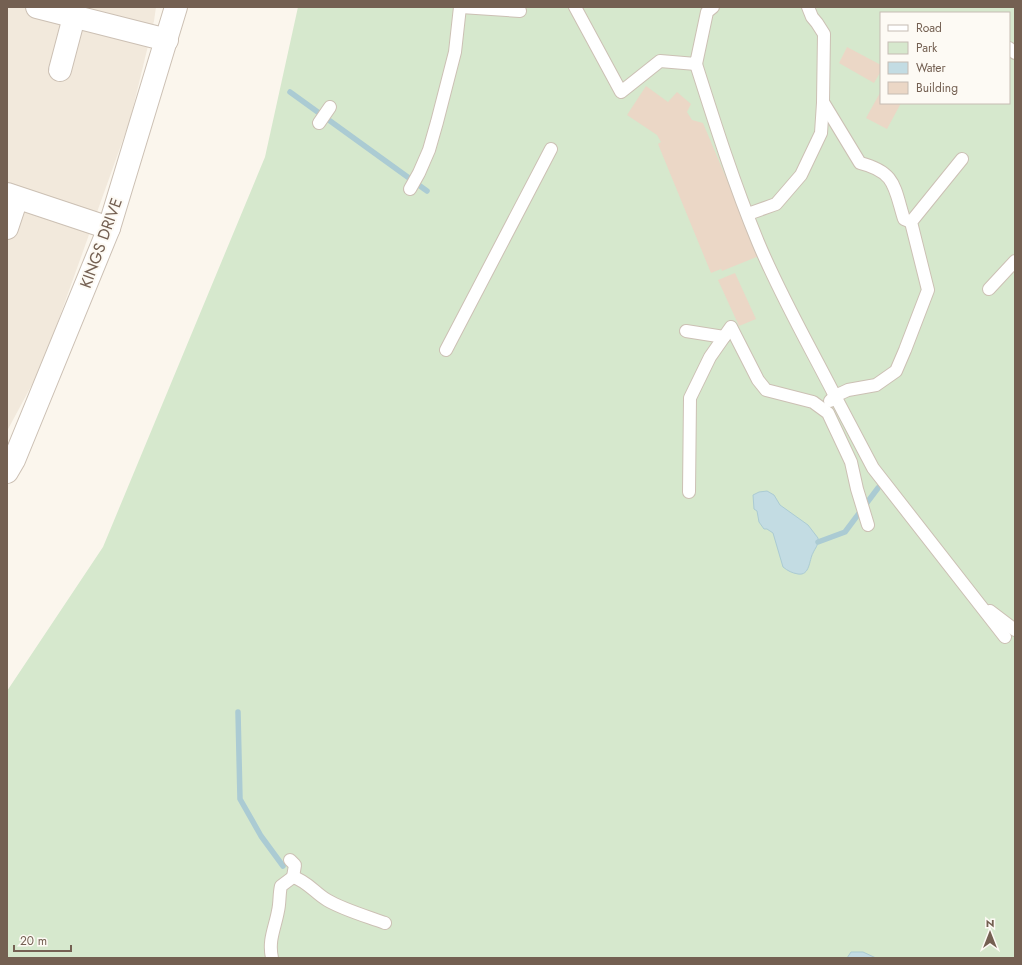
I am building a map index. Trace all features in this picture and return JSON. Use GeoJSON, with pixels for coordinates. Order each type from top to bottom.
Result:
{"type":"FeatureCollection","features":[{"type":"Feature","properties":{"kind":"street"},"geometry":{"type":"LineString","coordinates":[[37,7],[167,40]]}},
{"type":"Feature","properties":{"kind":"street","name":"KINGS DRIVE"},"geometry":{"type":"LineString","coordinates":[[7,472],[14,460],[109,228],[176,7]]}},
{"type":"Feature","properties":{"kind":"street"},"geometry":{"type":"LineString","coordinates":[[60,70],[74,17]]}},
{"type":"Feature","properties":{"kind":"street"},"geometry":{"type":"LineString","coordinates":[[7,228],[12,196],[109,228]]}},
{"type":"Feature","properties":{"kind":"lane"},"geometry":{"type":"LineString","coordinates":[[410,189],[429,150],[455,52],[460,7],[520,11]]}},
{"type":"Feature","properties":{"kind":"lane"},"geometry":{"type":"LineString","coordinates":[[575,7],[621,92],[660,61],[696,64]]}},
{"type":"Feature","properties":{"kind":"lane"},"geometry":{"type":"LineString","coordinates":[[712,7],[707,12],[696,64],[728,164],[758,241],[782,292],[873,468],[1005,638]]}},
{"type":"Feature","properties":{"kind":"lane"},"geometry":{"type":"LineString","coordinates":[[748,214],[776,204],[801,175],[821,133],[824,34],[812,17],[808,7]]}},
{"type":"Feature","properties":{"kind":"lane"},"geometry":{"type":"LineString","coordinates":[[823,102],[860,163],[874,166],[890,178],[904,219],[911,222]]}},
{"type":"Feature","properties":{"kind":"lane"},"geometry":{"type":"LineString","coordinates":[[319,124],[330,107]]}},
{"type":"Feature","properties":{"kind":"lane"},"geometry":{"type":"LineString","coordinates":[[446,350],[551,149]]}},
{"type":"Feature","properties":{"kind":"lane"},"geometry":{"type":"LineString","coordinates":[[911,222],[962,159]]}},
{"type":"Feature","properties":{"kind":"lane"},"geometry":{"type":"LineString","coordinates":[[821,408],[835,396],[848,390],[876,385],[896,371],[928,290],[911,222]]}},
{"type":"Feature","properties":{"kind":"lane"},"geometry":{"type":"LineString","coordinates":[[989,288],[1015,261]]}},
{"type":"Feature","properties":{"kind":"lane"},"geometry":{"type":"LineString","coordinates":[[689,492],[690,398],[710,357],[731,327],[758,380],[766,390],[813,402],[828,413],[851,462],[858,494],[867,524]]}},
{"type":"Feature","properties":{"kind":"lane"},"geometry":{"type":"LineString","coordinates":[[686,331],[724,337]]}},
{"type":"Feature","properties":{"kind":"lane"},"geometry":{"type":"LineString","coordinates":[[977,601],[1015,630]]}},
{"type":"Feature","properties":{"kind":"lane"},"geometry":{"type":"LineString","coordinates":[[290,860],[295,865],[294,877]]}},
{"type":"Feature","properties":{"kind":"lane"},"geometry":{"type":"LineString","coordinates":[[272,958],[270,946],[278,912],[281,886],[288,879],[294,877],[302,879],[326,900],[385,923]]}},
{"type":"Feature","properties":{"kind":"shaded area"},"geometry":{"type":"Polygon","coordinates":[[[7,7],[156,7],[130,120],[42,366],[7,431],[7,7]]]}},
{"type":"Feature","properties":{"kind":"green space"},"geometry":{"type":"Polygon","coordinates":[[[298,7],[1015,7],[1015,958],[7,958],[7,691],[103,547],[265,157],[298,7]]]}},
{"type":"Feature","properties":{"kind":"water"},"geometry":{"type":"Polygon","coordinates":[[[767,491],[774,495],[780,505],[808,525],[818,538],[817,545],[805,573],[798,574],[788,571],[783,567],[773,533],[767,529],[764,529],[759,522],[757,511],[754,509],[753,495],[759,492],[767,491]]]}},
{"type":"Feature","properties":{"kind":"water"},"geometry":{"type":"Polygon","coordinates":[[[851,952],[863,952],[876,958],[847,958],[851,952]]]}},
{"type":"Feature","properties":{"kind":"building"},"geometry":{"type":"Polygon","coordinates":[[[847,47],[880,64],[880,73],[874,83],[839,63],[847,47]]]}},
{"type":"Feature","properties":{"kind":"building"},"geometry":{"type":"Polygon","coordinates":[[[646,86],[668,102],[677,92],[691,104],[687,112],[692,120],[703,123],[759,256],[722,271],[721,269],[711,273],[658,144],[661,142],[657,135],[627,115],[646,86]]]}},
{"type":"Feature","properties":{"kind":"building"},"geometry":{"type":"Polygon","coordinates":[[[880,93],[880,104],[900,104],[887,129],[866,118],[880,93]]]}},
{"type":"Feature","properties":{"kind":"building"},"geometry":{"type":"Polygon","coordinates":[[[735,273],[756,319],[739,326],[718,280],[735,273]]]}},
{"type":"Feature","properties":{"kind":"waterway"},"geometry":{"type":"LineString","coordinates":[[290,92],[427,191]]}},
{"type":"Feature","properties":{"kind":"waterway"},"geometry":{"type":"LineString","coordinates":[[818,542],[845,532],[878,488]]}},
{"type":"Feature","properties":{"kind":"waterway"},"geometry":{"type":"LineString","coordinates":[[238,712],[240,799],[261,836],[283,866]]}}]}
